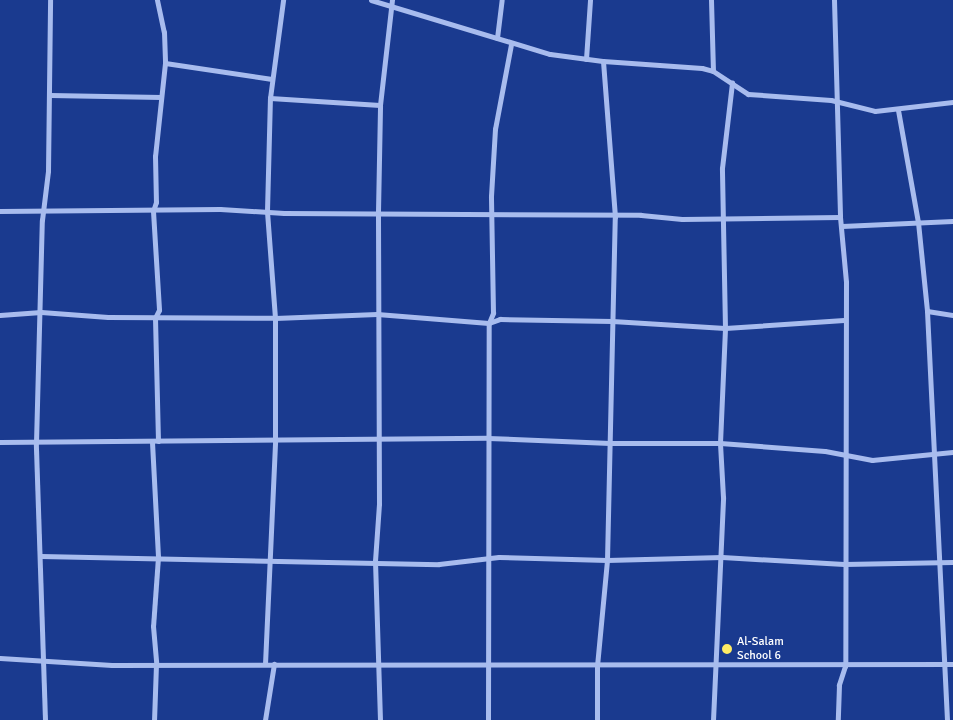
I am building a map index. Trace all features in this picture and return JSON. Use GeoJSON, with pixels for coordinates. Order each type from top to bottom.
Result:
{"type":"FeatureCollection","features":[{"type":"Feature","properties":{"kind":"street"},"geometry":{"type":"LineString","coordinates":[[45,720],[36,443],[50,95],[50,0]]}},
{"type":"Feature","properties":{"kind":"street"},"geometry":{"type":"LineString","coordinates":[[154,720],[156,664],[152,626],[158,557],[155,442],[155,318],[159,310],[152,210],[156,202],[154,156],[165,63],[164,32],[157,0]]}},
{"type":"Feature","properties":{"kind":"street"},"geometry":{"type":"LineString","coordinates":[[265,664],[275,441],[275,318],[267,211],[270,98],[283,0]]}},
{"type":"Feature","properties":{"kind":"street"},"geometry":{"type":"LineString","coordinates":[[371,0],[392,3],[511,44],[603,62],[654,63],[713,71],[748,94],[838,101],[859,109],[898,110],[953,102]]}},
{"type":"Feature","properties":{"kind":"street"},"geometry":{"type":"LineString","coordinates":[[496,38],[502,0]]}},
{"type":"Feature","properties":{"kind":"street"},"geometry":{"type":"LineString","coordinates":[[586,59],[590,0]]}},
{"type":"Feature","properties":{"kind":"street"},"geometry":{"type":"LineString","coordinates":[[711,0],[713,71]]}},
{"type":"Feature","properties":{"kind":"street"},"geometry":{"type":"LineString","coordinates":[[834,0],[840,216],[846,258],[843,455],[845,666],[839,685],[838,720]]}},
{"type":"Feature","properties":{"kind":"street"},"geometry":{"type":"LineString","coordinates":[[380,720],[375,562],[379,504],[377,440],[378,212],[380,105],[392,3]]}},
{"type":"Feature","properties":{"kind":"street"},"geometry":{"type":"LineString","coordinates":[[488,720],[490,663],[488,438],[489,323],[493,313],[492,215],[495,129],[511,44]]}},
{"type":"Feature","properties":{"kind":"street"},"geometry":{"type":"LineString","coordinates":[[597,720],[597,666],[607,560],[615,217],[603,62]]}},
{"type":"Feature","properties":{"kind":"street"},"geometry":{"type":"LineString","coordinates":[[165,63],[272,79]]}},
{"type":"Feature","properties":{"kind":"street"},"geometry":{"type":"LineString","coordinates":[[713,720],[722,557],[720,443],[725,328],[722,217],[724,154],[732,83]]}},
{"type":"Feature","properties":{"kind":"street"},"geometry":{"type":"LineString","coordinates":[[50,95],[161,97]]}},
{"type":"Feature","properties":{"kind":"street"},"geometry":{"type":"LineString","coordinates":[[270,98],[380,105]]}},
{"type":"Feature","properties":{"kind":"street"},"geometry":{"type":"LineString","coordinates":[[898,110],[918,222],[927,311],[940,563],[942,664],[947,720]]}},
{"type":"Feature","properties":{"kind":"street"},"geometry":{"type":"LineString","coordinates":[[0,211],[378,212],[615,217],[840,216]]}},
{"type":"Feature","properties":{"kind":"street"},"geometry":{"type":"LineString","coordinates":[[842,226],[953,221]]}},
{"type":"Feature","properties":{"kind":"street"},"geometry":{"type":"LineString","coordinates":[[927,311],[953,315]]}},
{"type":"Feature","properties":{"kind":"street"},"geometry":{"type":"LineString","coordinates":[[0,315],[41,312],[155,318],[275,318],[377,314],[489,323],[500,319],[612,321],[725,328],[844,320]]}},
{"type":"Feature","properties":{"kind":"street"},"geometry":{"type":"LineString","coordinates":[[0,442],[488,438],[610,443],[720,443],[825,451],[872,460],[953,452]]}},
{"type":"Feature","properties":{"kind":"street"},"geometry":{"type":"LineString","coordinates":[[41,556],[439,564],[488,560],[499,557],[607,560],[722,557],[844,564],[953,562]]}},
{"type":"Feature","properties":{"kind":"street"},"geometry":{"type":"LineString","coordinates":[[0,658],[43,660],[58,663],[156,664],[378,662],[597,666],[715,663],[845,666],[953,664]]}},
{"type":"Feature","properties":{"kind":"street"},"geometry":{"type":"LineString","coordinates":[[265,720],[274,664]]}},
{"type":"Feature","properties":{"kind":"place","name":"Al-Salam School 6"},"geometry":{"type":"Point","coordinates":[727,649]}}]}
